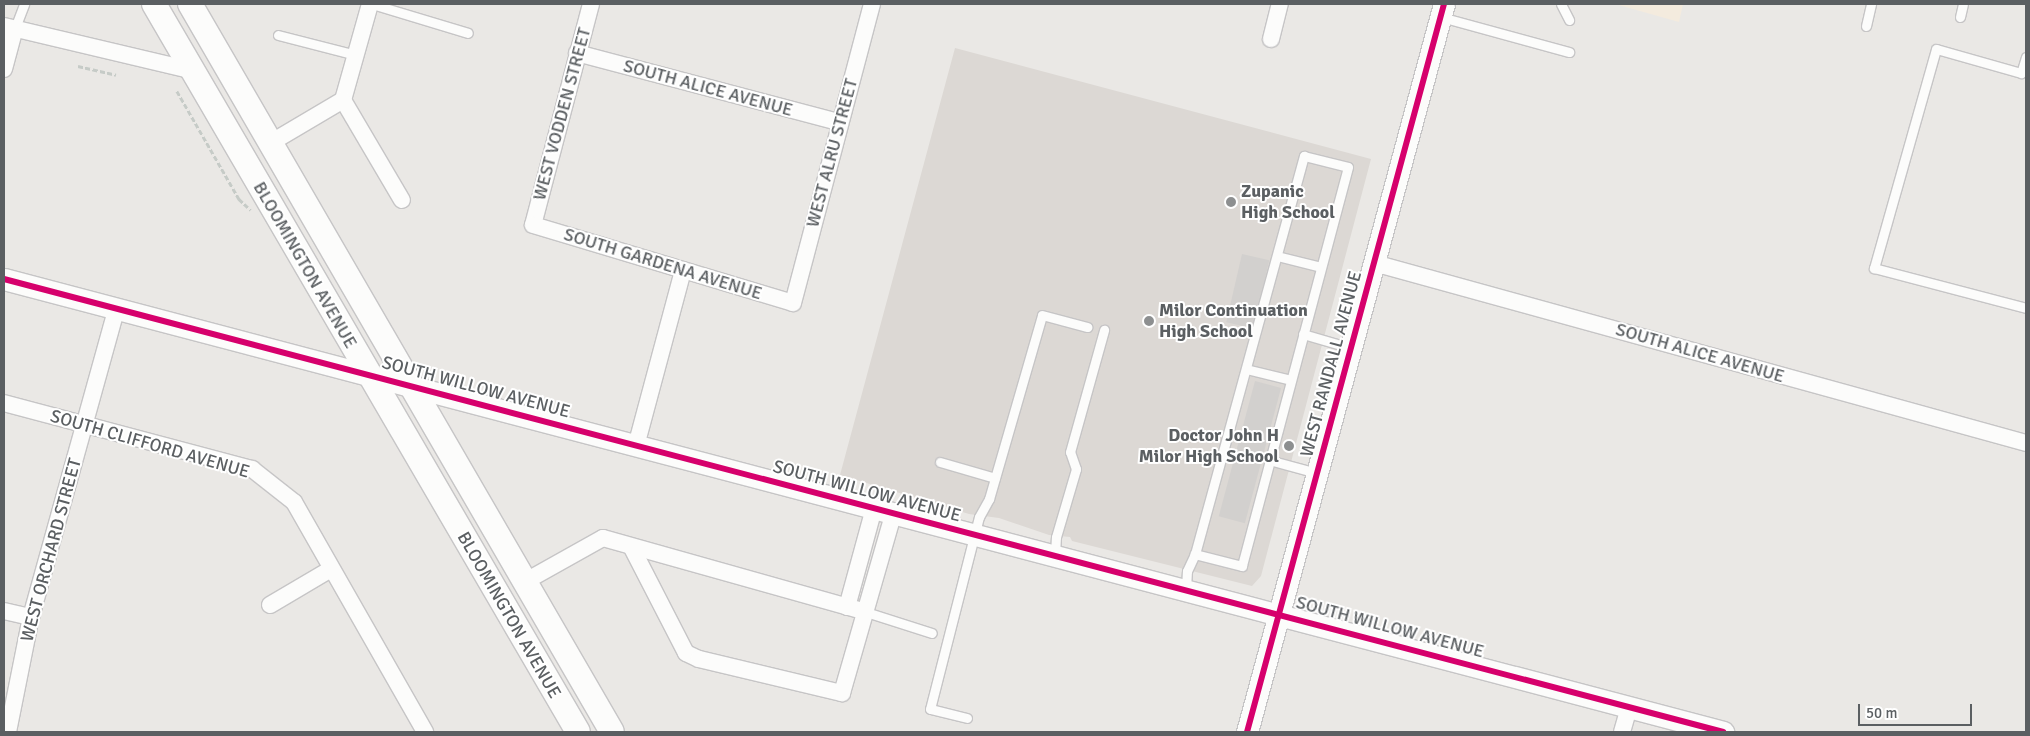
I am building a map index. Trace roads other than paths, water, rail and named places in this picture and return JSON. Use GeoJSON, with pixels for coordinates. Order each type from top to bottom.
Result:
{"type":"FeatureCollection","features":[{"type":"Feature","properties":{"kind":"main road","name":"BLOOMINGTON AVENUE"},"geometry":{"type":"LineString","coordinates":[[154,4],[367,373],[578,732]]}},
{"type":"Feature","properties":{"kind":"main road","name":"BLOOMINGTON AVENUE"},"geometry":{"type":"LineString","coordinates":[[190,4],[414,385],[612,732]]}},
{"type":"Feature","properties":{"kind":"street"},"geometry":{"type":"LineString","coordinates":[[272,142],[343,100],[371,4]]}},
{"type":"Feature","properties":{"kind":"street","name":"WEST VODDEN STREET"},"geometry":{"type":"LineString","coordinates":[[533,225],[591,4]]}},
{"type":"Feature","properties":{"kind":"street","name":"WEST ALRU STREET"},"geometry":{"type":"LineString","coordinates":[[793,303],[839,122],[872,4]]}},
{"type":"Feature","properties":{"kind":"street"},"geometry":{"type":"LineString","coordinates":[[1271,40],[1280,4]]}},
{"type":"Feature","properties":{"kind":"street","name":"WEST RANDALL AVENUE"},"geometry":{"type":"LineString","coordinates":[[1248,732],[1442,10]]}},
{"type":"Feature","properties":{"kind":"street"},"geometry":{"type":"LineString","coordinates":[[4,69],[10,27],[194,72]]}},
{"type":"Feature","properties":{"kind":"street","name":"SOUTH ALICE AVENUE"},"geometry":{"type":"LineString","coordinates":[[577,53],[839,122]]}},
{"type":"Feature","properties":{"kind":"street"},"geometry":{"type":"LineString","coordinates":[[343,100],[402,200]]}},
{"type":"Feature","properties":{"kind":"street","name":"SOUTH GARDENA AVENUE"},"geometry":{"type":"LineString","coordinates":[[533,225],[793,303]]}},
{"type":"Feature","properties":{"kind":"street","name":"SOUTH ALICE AVENUE"},"geometry":{"type":"LineString","coordinates":[[1374,263],[2026,443]]}},
{"type":"Feature","properties":{"kind":"street"},"geometry":{"type":"LineString","coordinates":[[636,446],[684,270]]}},
{"type":"Feature","properties":{"kind":"street","name":"SOUTH WILLOW AVENUE"},"geometry":{"type":"LineString","coordinates":[[4,279],[116,311],[414,385],[636,446],[1280,613],[1723,732]]}},
{"type":"Feature","properties":{"kind":"street","name":"WEST ORCHARD STREET"},"geometry":{"type":"LineString","coordinates":[[8,732],[31,617],[116,311]]}},
{"type":"Feature","properties":{"kind":"street","name":"SOUTH CLIFFORD AVENUE"},"geometry":{"type":"LineString","coordinates":[[4,403],[252,469],[294,502],[425,732]]}},
{"type":"Feature","properties":{"kind":"street"},"geometry":{"type":"LineString","coordinates":[[632,548],[686,653],[699,660],[842,693],[866,612],[884,510]]}},
{"type":"Feature","properties":{"kind":"street"},"geometry":{"type":"LineString","coordinates":[[847,606],[884,510]]}},
{"type":"Feature","properties":{"kind":"street"},"geometry":{"type":"LineString","coordinates":[[526,581],[603,538],[632,548],[866,612]]}},
{"type":"Feature","properties":{"kind":"street"},"geometry":{"type":"LineString","coordinates":[[270,605],[331,569]]}},
{"type":"Feature","properties":{"kind":"street"},"geometry":{"type":"LineString","coordinates":[[4,611],[31,617]]}},
{"type":"Feature","properties":{"kind":"street"},"geometry":{"type":"LineString","coordinates":[[1622,732],[1629,707]]}},
{"type":"Feature","properties":{"kind":"lane"},"geometry":{"type":"LineString","coordinates":[[10,27],[24,4]]}},
{"type":"Feature","properties":{"kind":"lane"},"geometry":{"type":"LineString","coordinates":[[371,4],[468,32]]}},
{"type":"Feature","properties":{"kind":"lane"},"geometry":{"type":"LineString","coordinates":[[1561,4],[1569,20]]}},
{"type":"Feature","properties":{"kind":"lane"},"geometry":{"type":"LineString","coordinates":[[1866,26],[1871,4]]}},
{"type":"Feature","properties":{"kind":"lane"},"geometry":{"type":"LineString","coordinates":[[1960,16],[1963,4]]}},
{"type":"Feature","properties":{"kind":"lane"},"geometry":{"type":"LineString","coordinates":[[1442,10],[1569,52]]}},
{"type":"Feature","properties":{"kind":"lane"},"geometry":{"type":"LineString","coordinates":[[278,36],[356,55]]}},
{"type":"Feature","properties":{"kind":"lane"},"geometry":{"type":"LineString","coordinates":[[2026,57],[2022,73],[1936,49],[1874,268],[2026,308]]}},
{"type":"Feature","properties":{"kind":"lane"},"geometry":{"type":"LineString","coordinates":[[1186,589],[1187,571],[1195,554],[1304,156],[1348,167],[1242,566],[1195,554]]}},
{"type":"Feature","properties":{"kind":"lane"},"geometry":{"type":"LineString","coordinates":[[1277,256],[1321,267]]}},
{"type":"Feature","properties":{"kind":"lane"},"geometry":{"type":"LineString","coordinates":[[968,718],[930,709],[976,534],[995,478],[1042,315],[1087,327]]}},
{"type":"Feature","properties":{"kind":"lane"},"geometry":{"type":"LineString","coordinates":[[1055,555],[1056,537],[1076,469],[1070,452],[1104,330]]}},
{"type":"Feature","properties":{"kind":"lane"},"geometry":{"type":"LineString","coordinates":[[1303,334],[1351,348]]}},
{"type":"Feature","properties":{"kind":"lane"},"geometry":{"type":"LineString","coordinates":[[1246,369],[1291,380]]}},
{"type":"Feature","properties":{"kind":"lane"},"geometry":{"type":"LineString","coordinates":[[1270,460],[1317,473]]}},
{"type":"Feature","properties":{"kind":"lane"},"geometry":{"type":"LineString","coordinates":[[940,462],[995,478]]}},
{"type":"Feature","properties":{"kind":"lane"},"geometry":{"type":"LineString","coordinates":[[866,612],[932,633]]}},
{"type":"Feature","properties":{"kind":"place","name":"Zupanic High School"},"geometry":{"type":"Point","coordinates":[1231,202]}},
{"type":"Feature","properties":{"kind":"place","name":"Milor Continuation High School"},"geometry":{"type":"Point","coordinates":[1149,321]}},
{"type":"Feature","properties":{"kind":"place","name":"Doctor John H Milor High School"},"geometry":{"type":"Point","coordinates":[1289,446]}}]}
